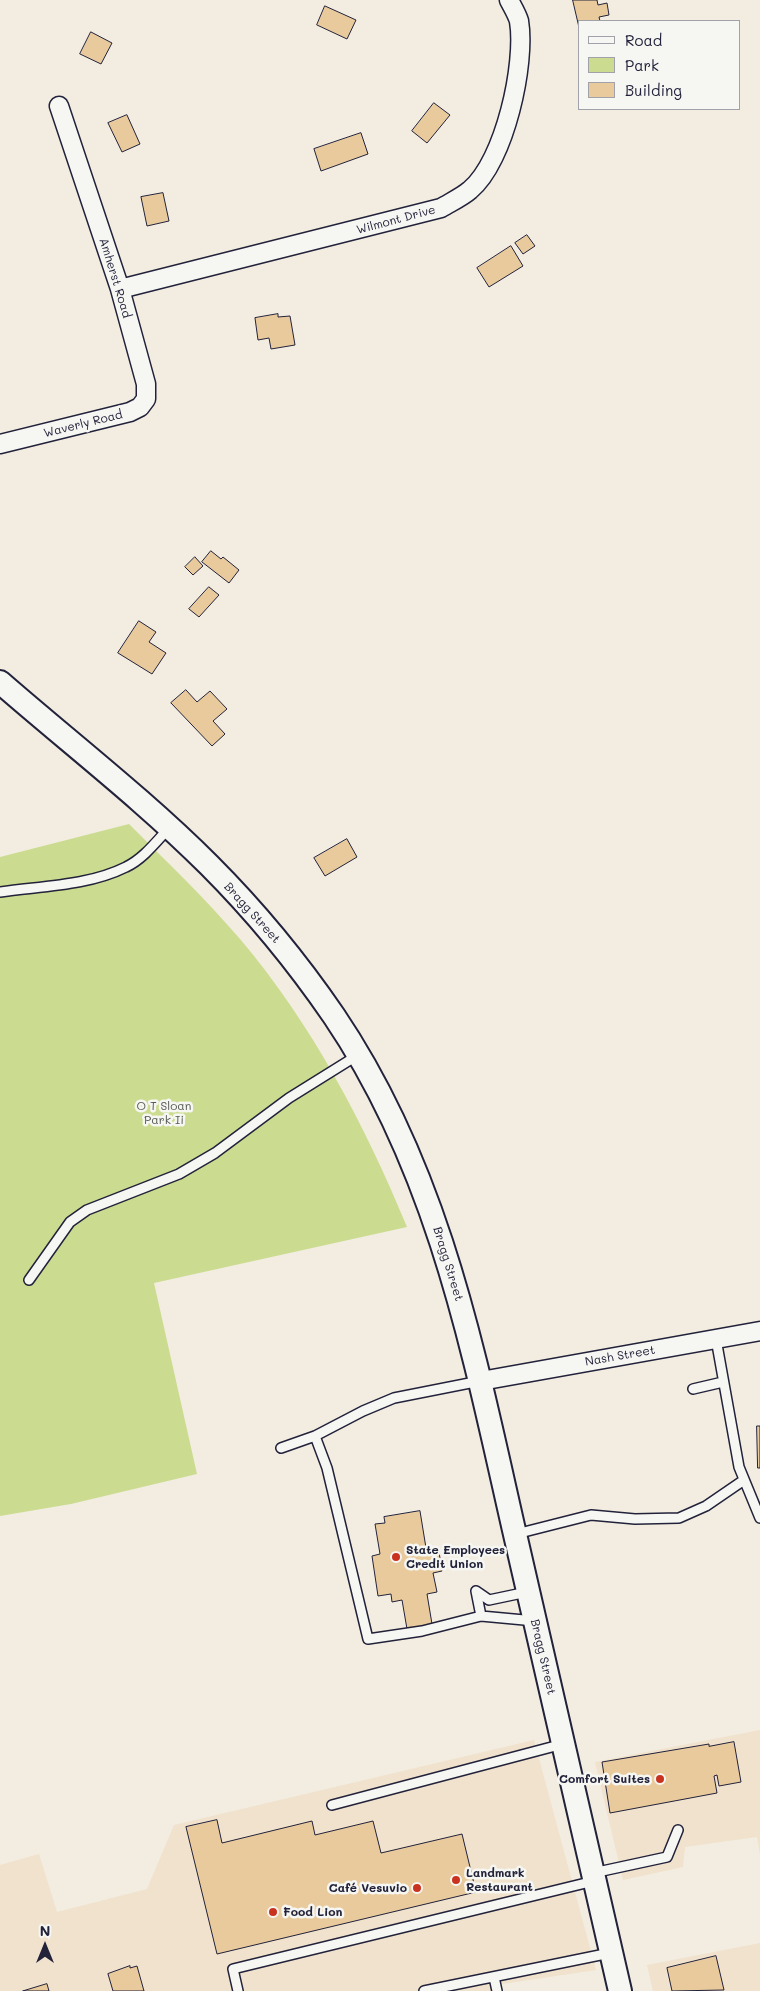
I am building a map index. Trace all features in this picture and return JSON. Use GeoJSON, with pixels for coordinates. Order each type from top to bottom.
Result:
{"type":"FeatureCollection","features":[{"type":"Feature","properties":{"kind":"street","name":"Wilmont Drive"},"geometry":{"type":"LineString","coordinates":[[120,289],[441,208],[472,189],[493,160],[508,122],[520,50],[518,20],[509,0]]}},
{"type":"Feature","properties":{"kind":"street","name":"Amherst Road"},"geometry":{"type":"LineString","coordinates":[[59,106],[120,289],[146,384]]}},
{"type":"Feature","properties":{"kind":"street","name":"Waverly Road"},"geometry":{"type":"LineString","coordinates":[[0,444],[130,412],[140,407],[146,400],[146,384]]}},
{"type":"Feature","properties":{"kind":"street","name":"Bragg Street"},"geometry":{"type":"LineString","coordinates":[[0,682],[209,865],[274,937],[335,1017],[380,1091],[430,1205],[449,1261],[480,1381],[516,1534],[620,1991]]}},
{"type":"Feature","properties":{"kind":"street","name":"Nash Street"},"geometry":{"type":"LineString","coordinates":[[480,1381],[760,1331]]}},
{"type":"Feature","properties":{"kind":"lane"},"geometry":{"type":"LineString","coordinates":[[0,892],[97,878],[126,867],[143,855],[169,828]]}},
{"type":"Feature","properties":{"kind":"lane"},"geometry":{"type":"LineString","coordinates":[[29,1280],[70,1222],[87,1210],[179,1174],[215,1152],[289,1098],[358,1055]]}},
{"type":"Feature","properties":{"kind":"lane"},"geometry":{"type":"LineString","coordinates":[[716,1339],[739,1467],[760,1518]]}},
{"type":"Feature","properties":{"kind":"lane"},"geometry":{"type":"LineString","coordinates":[[281,1448],[315,1436],[363,1411],[394,1398],[480,1381]]}},
{"type":"Feature","properties":{"kind":"lane"},"geometry":{"type":"LineString","coordinates":[[693,1389],[723,1382]]}},
{"type":"Feature","properties":{"kind":"lane"},"geometry":{"type":"LineString","coordinates":[[315,1436],[327,1468],[368,1639],[422,1631],[480,1616],[535,1621]]}},
{"type":"Feature","properties":{"kind":"lane"},"geometry":{"type":"LineString","coordinates":[[516,1534],[591,1515],[679,1518],[706,1506],[744,1480]]}},
{"type":"Feature","properties":{"kind":"lane"},"geometry":{"type":"LineString","coordinates":[[480,1616],[476,1591],[489,1600],[529,1592]]}},
{"type":"Feature","properties":{"kind":"lane"},"geometry":{"type":"LineString","coordinates":[[332,1805],[563,1744]]}},
{"type":"Feature","properties":{"kind":"lane"},"geometry":{"type":"LineString","coordinates":[[238,1991],[233,1969],[667,1857],[678,1830]]}},
{"type":"Feature","properties":{"kind":"lane"},"geometry":{"type":"LineString","coordinates":[[424,1991],[611,1953]]}},
{"type":"Feature","properties":{"kind":"lane"},"geometry":{"type":"LineString","coordinates":[[494,1977],[497,1991]]}},
{"type":"Feature","properties":{"kind":"shaded area"},"geometry":{"type":"Polygon","coordinates":[[[760,1730],[760,1855],[757,1837],[685,1847],[683,1867],[623,1880],[595,1762],[760,1730]]]}},
{"type":"Feature","properties":{"kind":"shaded area"},"geometry":{"type":"Polygon","coordinates":[[[534,1740],[596,1970],[496,1985],[497,1991],[0,1991],[0,1865],[39,1854],[57,1912],[147,1889],[174,1825],[534,1740]]]}},
{"type":"Feature","properties":{"kind":"shaded area"},"geometry":{"type":"Polygon","coordinates":[[[760,1943],[760,1991],[653,1991],[647,1965],[760,1943]]]}},
{"type":"Feature","properties":{"kind":"green space","name":"O T Sloan Park Ii"},"geometry":{"type":"Polygon","coordinates":[[[129,824],[227,924],[291,1006],[355,1113],[407,1227],[154,1283],[197,1474],[71,1504],[0,1516],[0,857],[129,824]]]}},
{"type":"Feature","properties":{"kind":"building"},"geometry":{"type":"Polygon","coordinates":[[[573,0],[597,0],[598,5],[607,3],[609,15],[599,17],[600,20],[578,20],[578,22],[573,0]]]}},
{"type":"Feature","properties":{"kind":"building"},"geometry":{"type":"Polygon","coordinates":[[[325,6],[356,20],[347,39],[317,25],[325,6]]]}},
{"type":"Feature","properties":{"kind":"building"},"geometry":{"type":"Polygon","coordinates":[[[91,32],[112,43],[101,64],[80,54],[91,32]]]}},
{"type":"Feature","properties":{"kind":"building"},"geometry":{"type":"Polygon","coordinates":[[[434,103],[450,115],[427,143],[412,131],[434,103]]]}},
{"type":"Feature","properties":{"kind":"building"},"geometry":{"type":"Polygon","coordinates":[[[127,115],[140,144],[122,152],[108,123],[127,115]]]}},
{"type":"Feature","properties":{"kind":"building"},"geometry":{"type":"Polygon","coordinates":[[[361,133],[368,154],[321,171],[314,149],[361,133]]]}},
{"type":"Feature","properties":{"kind":"building"},"geometry":{"type":"Polygon","coordinates":[[[163,193],[169,221],[147,226],[141,197],[163,193]]]}},
{"type":"Feature","properties":{"kind":"building"},"geometry":{"type":"Polygon","coordinates":[[[527,235],[535,246],[523,254],[515,243],[527,235]]]}},
{"type":"Feature","properties":{"kind":"building"},"geometry":{"type":"Polygon","coordinates":[[[511,246],[523,266],[489,287],[477,268],[511,246]]]}},
{"type":"Feature","properties":{"kind":"building"},"geometry":{"type":"Polygon","coordinates":[[[278,314],[278,317],[290,316],[295,345],[271,349],[269,338],[258,340],[255,318],[278,314]]]}},
{"type":"Feature","properties":{"kind":"building"},"geometry":{"type":"Polygon","coordinates":[[[211,551],[221,559],[223,557],[239,570],[229,583],[202,562],[211,551]]]}},
{"type":"Feature","properties":{"kind":"building"},"geometry":{"type":"Polygon","coordinates":[[[195,557],[203,566],[193,575],[185,567],[195,557]]]}},
{"type":"Feature","properties":{"kind":"building"},"geometry":{"type":"Polygon","coordinates":[[[209,587],[219,595],[199,617],[189,609],[209,587]]]}},
{"type":"Feature","properties":{"kind":"building"},"geometry":{"type":"Polygon","coordinates":[[[139,621],[156,632],[149,642],[166,653],[152,674],[118,653],[139,621]]]}},
{"type":"Feature","properties":{"kind":"building"},"geometry":{"type":"Polygon","coordinates":[[[186,690],[197,702],[210,691],[227,709],[213,721],[225,734],[212,746],[171,703],[186,690]]]}},
{"type":"Feature","properties":{"kind":"building"},"geometry":{"type":"Polygon","coordinates":[[[347,839],[357,857],[325,876],[314,858],[347,839]]]}},
{"type":"Feature","properties":{"kind":"building"},"geometry":{"type":"Polygon","coordinates":[[[757,1426],[760,1426],[760,1468],[758,1468],[757,1426]]]}},
{"type":"Feature","properties":{"kind":"building"},"geometry":{"type":"Polygon","coordinates":[[[420,1511],[427,1554],[439,1552],[442,1571],[433,1573],[437,1592],[427,1594],[432,1624],[407,1629],[402,1600],[392,1602],[391,1594],[378,1596],[372,1556],[380,1554],[375,1524],[385,1523],[384,1517],[420,1511]]]}},
{"type":"Feature","properties":{"kind":"building","name":"Comfort Suites"},"geometry":{"type":"Polygon","coordinates":[[[734,1742],[741,1782],[719,1786],[717,1775],[714,1776],[717,1793],[610,1813],[602,1762],[709,1744],[709,1746],[734,1742]]]}},
{"type":"Feature","properties":{"kind":"building"},"geometry":{"type":"Polygon","coordinates":[[[217,1820],[222,1843],[312,1821],[315,1835],[373,1821],[381,1853],[462,1834],[476,1892],[217,1954],[186,1827],[217,1820]]]}},
{"type":"Feature","properties":{"kind":"building"},"geometry":{"type":"Polygon","coordinates":[[[716,1956],[724,1990],[672,1991],[667,1968],[716,1956]]]}},
{"type":"Feature","properties":{"kind":"building"},"geometry":{"type":"Polygon","coordinates":[[[130,1966],[130,1968],[137,1966],[144,1991],[113,1991],[108,1974],[130,1966]]]}},
{"type":"Feature","properties":{"kind":"building"},"geometry":{"type":"Polygon","coordinates":[[[47,1984],[49,1991],[23,1991],[47,1984]]]}},
{"type":"Feature","properties":{"kind":"place","name":"State Employees Credit Union"},"geometry":{"type":"Point","coordinates":[396,1557]}},
{"type":"Feature","properties":{"kind":"place","name":"Comfort Suites"},"geometry":{"type":"Point","coordinates":[660,1779]}},
{"type":"Feature","properties":{"kind":"place","name":"Landmark Restaurant"},"geometry":{"type":"Point","coordinates":[456,1880]}},
{"type":"Feature","properties":{"kind":"place","name":"Café Vesuvio"},"geometry":{"type":"Point","coordinates":[417,1888]}},
{"type":"Feature","properties":{"kind":"place","name":"Food Lion"},"geometry":{"type":"Point","coordinates":[273,1912]}}]}
